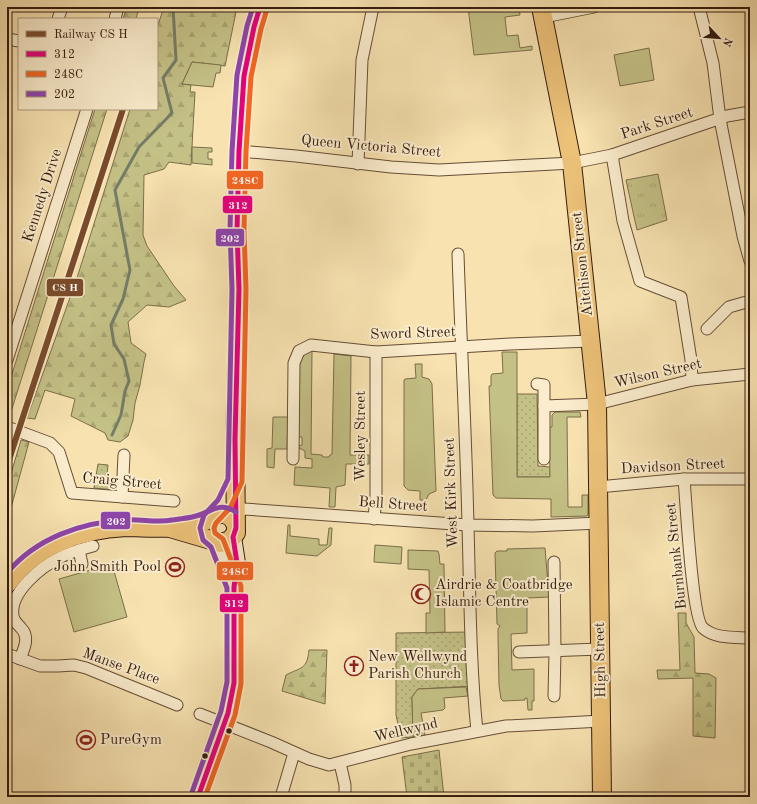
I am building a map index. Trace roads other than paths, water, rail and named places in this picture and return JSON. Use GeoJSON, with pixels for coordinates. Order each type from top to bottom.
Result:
{"type":"FeatureCollection","features":[{"type":"Feature","properties":{"kind":"main road"},"geometry":{"type":"LineString","coordinates":[[198,797],[225,723],[234,683],[234,586],[227,532],[235,481],[234,439],[238,289],[237,230],[239,151],[244,76],[254,26],[260,7]]}},
{"type":"Feature","properties":{"kind":"main road","name":"Aitchison Street"},"geometry":{"type":"LineString","coordinates":[[542,12],[572,163],[597,404],[599,523]]}},
{"type":"Feature","properties":{"kind":"main road"},"geometry":{"type":"LineString","coordinates":[[170,528],[199,523],[212,517],[224,514],[233,519],[227,532],[209,537],[207,528],[212,517],[224,504],[235,481]]}},
{"type":"Feature","properties":{"kind":"main road","name":"High Street"},"geometry":{"type":"LineString","coordinates":[[599,523],[602,797]]}},
{"type":"Feature","properties":{"kind":"main road"},"geometry":{"type":"LineString","coordinates":[[7,584],[32,558],[47,548],[63,540],[89,532],[109,528],[128,527],[227,532]]}},
{"type":"Feature","properties":{"kind":"street"},"geometry":{"type":"LineString","coordinates":[[58,18],[62,7]]}},
{"type":"Feature","properties":{"kind":"street"},"geometry":{"type":"LineString","coordinates":[[115,18],[118,7]]}},
{"type":"Feature","properties":{"kind":"street"},"geometry":{"type":"LineString","coordinates":[[358,164],[362,60],[373,7]]}},
{"type":"Feature","properties":{"kind":"street"},"geometry":{"type":"LineString","coordinates":[[542,12],[594,7]]}},
{"type":"Feature","properties":{"kind":"street"},"geometry":{"type":"LineString","coordinates":[[700,7],[713,63],[720,119],[743,236],[750,261]]}},
{"type":"Feature","properties":{"kind":"street"},"geometry":{"type":"LineString","coordinates":[[7,39],[18,42]]}},
{"type":"Feature","properties":{"kind":"street","name":"Kennedy Drive"},"geometry":{"type":"LineString","coordinates":[[7,360],[87,110]]}},
{"type":"Feature","properties":{"kind":"street","name":"Park Street"},"geometry":{"type":"LineString","coordinates":[[572,163],[612,155],[720,119],[750,112]]}},
{"type":"Feature","properties":{"kind":"street","name":"Queen Victoria Street"},"geometry":{"type":"LineString","coordinates":[[239,151],[296,156],[358,164],[439,170],[572,163]]}},
{"type":"Feature","properties":{"kind":"street"},"geometry":{"type":"LineString","coordinates":[[612,155],[623,221],[640,281],[681,297],[691,360],[692,380]]}},
{"type":"Feature","properties":{"kind":"street","name":"West Kirk Street"},"geometry":{"type":"LineString","coordinates":[[458,254],[468,525],[470,642],[478,731]]}},
{"type":"Feature","properties":{"kind":"street"},"geometry":{"type":"LineString","coordinates":[[707,329],[729,307],[750,301]]}},
{"type":"Feature","properties":{"kind":"street","name":"Sword Street"},"geometry":{"type":"LineString","coordinates":[[293,459],[294,363],[299,351],[311,345],[376,352],[591,341]]}},
{"type":"Feature","properties":{"kind":"street","name":"Wesley Street"},"geometry":{"type":"LineString","coordinates":[[374,519],[376,495],[376,352]]}},
{"type":"Feature","properties":{"kind":"street","name":"Wilson Street"},"geometry":{"type":"LineString","coordinates":[[544,406],[597,404],[692,380],[750,374]]}},
{"type":"Feature","properties":{"kind":"street"},"geometry":{"type":"LineString","coordinates":[[537,384],[544,385],[544,459]]}},
{"type":"Feature","properties":{"kind":"street","name":"Craig Street"},"geometry":{"type":"LineString","coordinates":[[7,427],[50,443],[59,452],[72,493],[174,501]]}},
{"type":"Feature","properties":{"kind":"street"},"geometry":{"type":"LineString","coordinates":[[122,497],[124,455]]}},
{"type":"Feature","properties":{"kind":"street","name":"Davidson Street"},"geometry":{"type":"LineString","coordinates":[[598,487],[684,479],[750,479]]}},
{"type":"Feature","properties":{"kind":"street","name":"Burnbank Street"},"geometry":{"type":"LineString","coordinates":[[684,479],[692,572],[698,618],[702,627],[711,633],[724,637],[750,638]]}},
{"type":"Feature","properties":{"kind":"street","name":"Bell Street"},"geometry":{"type":"LineString","coordinates":[[227,532],[238,512],[244,509],[468,525],[533,526],[599,523]]}},
{"type":"Feature","properties":{"kind":"street"},"geometry":{"type":"LineString","coordinates":[[20,659],[26,642],[23,629],[14,622],[12,614],[13,604],[20,590],[48,563],[62,556],[93,546]]}},
{"type":"Feature","properties":{"kind":"street"},"geometry":{"type":"LineString","coordinates":[[79,550],[82,564]]}},
{"type":"Feature","properties":{"kind":"street"},"geometry":{"type":"LineString","coordinates":[[554,562],[554,696]]}},
{"type":"Feature","properties":{"kind":"street"},"geometry":{"type":"LineString","coordinates":[[518,652],[600,649]]}},
{"type":"Feature","properties":{"kind":"street","name":"Manse Place"},"geometry":{"type":"LineString","coordinates":[[7,654],[46,667],[74,665],[86,668],[177,704]]}},
{"type":"Feature","properties":{"kind":"street"},"geometry":{"type":"LineString","coordinates":[[200,714],[225,723]]}},
{"type":"Feature","properties":{"kind":"street","name":"Wellwynd"},"geometry":{"type":"LineString","coordinates":[[225,723],[320,764],[329,765],[411,744],[506,726],[602,721]]}},
{"type":"Feature","properties":{"kind":"street"},"geometry":{"type":"LineString","coordinates":[[281,797],[294,753]]}},
{"type":"Feature","properties":{"kind":"street"},"geometry":{"type":"LineString","coordinates":[[340,763],[345,785],[345,797]]}},
{"type":"Feature","properties":{"kind":"waterway"},"geometry":{"type":"LineString","coordinates":[[112,435],[121,415],[125,391],[129,381],[124,359],[114,344],[111,325],[123,299],[130,270],[115,190],[139,147],[172,113],[163,78],[176,60],[173,7]]}},
{"type":"Feature","properties":{"kind":"place","name":"John Smith Pool"},"geometry":{"type":"Point","coordinates":[175,567]}},
{"type":"Feature","properties":{"kind":"place","name":"Airdrie & Coatbridge Islamic Centre"},"geometry":{"type":"Point","coordinates":[421,594]}},
{"type":"Feature","properties":{"kind":"place","name":"New Wellwynd Parish Church"},"geometry":{"type":"Point","coordinates":[354,666]}},
{"type":"Feature","properties":{"kind":"place","name":"PureGym"},"geometry":{"type":"Point","coordinates":[86,740]}}]}
